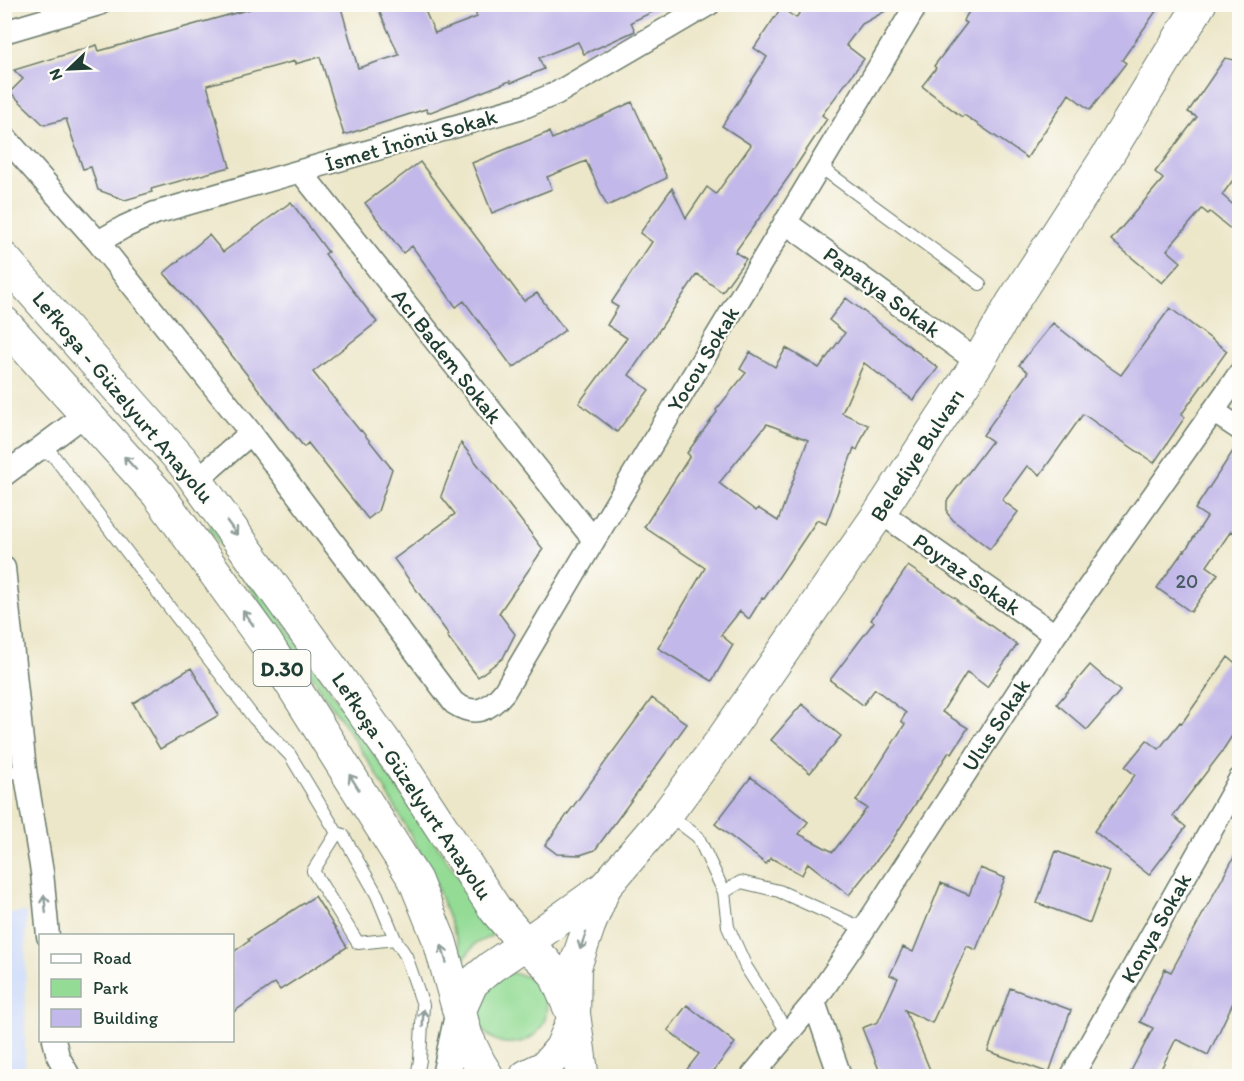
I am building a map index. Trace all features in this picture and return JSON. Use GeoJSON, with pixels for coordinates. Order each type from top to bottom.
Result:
{"type":"FeatureCollection","features":[{"type":"Feature","properties":{"kind":"highway","name":"Lefkoşa - Güzelyurt Anayolu"},"geometry":{"type":"LineString","coordinates":[[4,259],[197,480],[396,758],[495,909],[555,974],[574,1017],[582,1077]]}},
{"type":"Feature","properties":{"kind":"highway","name":"Lefkoşa - Güzelyurt Anayolu"},"geometry":{"type":"LineString","coordinates":[[4,323],[158,494],[266,643],[415,880],[440,942],[466,1036],[487,1077]]}},
{"type":"Feature","properties":{"kind":"main road","name":"Belediye Bulvarı"},"geometry":{"type":"LineString","coordinates":[[460,1010],[472,983],[491,966],[605,887],[668,814],[880,512],[1107,158],[1200,4]]}},
{"type":"Feature","properties":{"kind":"main road","name":"Belediye Bulvarı"},"geometry":{"type":"LineString","coordinates":[[526,1077],[546,1066],[561,1048],[574,1017],[575,967],[605,887]]}},
{"type":"Feature","properties":{"kind":"street"},"geometry":{"type":"LineString","coordinates":[[4,32],[99,4]]}},
{"type":"Feature","properties":{"kind":"street","name":"İsmet İnönü Sokak"},"geometry":{"type":"LineString","coordinates":[[98,242],[155,213],[541,101],[709,4]]}},
{"type":"Feature","properties":{"kind":"street","name":"Yocou Sokak"},"geometry":{"type":"LineString","coordinates":[[251,433],[454,703],[470,710],[484,709],[492,704],[504,692],[917,4]]}},
{"type":"Feature","properties":{"kind":"street"},"geometry":{"type":"LineString","coordinates":[[4,136],[98,242],[251,433],[197,480]]}},
{"type":"Feature","properties":{"kind":"street","name":"Acı Badem Sokak"},"geometry":{"type":"LineString","coordinates":[[301,172],[594,540]]}},
{"type":"Feature","properties":{"kind":"street","name":"Papatya Sokak"},"geometry":{"type":"LineString","coordinates":[[786,222],[978,362]]}},
{"type":"Feature","properties":{"kind":"street","name":"Ulus Sokak"},"geometry":{"type":"LineString","coordinates":[[752,1077],[814,1002],[1055,635],[1239,373]]}},
{"type":"Feature","properties":{"kind":"street"},"geometry":{"type":"LineString","coordinates":[[1213,411],[1239,429]]}},
{"type":"Feature","properties":{"kind":"street"},"geometry":{"type":"LineString","coordinates":[[4,475],[86,414]]}},
{"type":"Feature","properties":{"kind":"street","name":"Poyraz Sokak"},"geometry":{"type":"LineString","coordinates":[[880,512],[1055,635]]}},
{"type":"Feature","properties":{"kind":"street"},"geometry":{"type":"LineString","coordinates":[[4,568],[15,772],[42,872],[48,934]]}},
{"type":"Feature","properties":{"kind":"street","name":"Konya Sokak"},"geometry":{"type":"LineString","coordinates":[[1072,1077],[1239,779]]}},
{"type":"Feature","properties":{"kind":"street"},"geometry":{"type":"LineString","coordinates":[[814,1002],[840,1077]]}},
{"type":"Feature","properties":{"kind":"street"},"geometry":{"type":"LineString","coordinates":[[446,1077],[460,1010]]}},
{"type":"Feature","properties":{"kind":"street"},"geometry":{"type":"LineString","coordinates":[[54,1042],[58,1056],[69,1077]]}},
{"type":"Feature","properties":{"kind":"lane"},"geometry":{"type":"LineString","coordinates":[[819,166],[980,284]]}},
{"type":"Feature","properties":{"kind":"lane"},"geometry":{"type":"LineString","coordinates":[[34,453],[52,454],[254,718],[290,755],[337,833],[343,835],[377,895],[394,939],[406,956],[423,1005],[417,1077]]}},
{"type":"Feature","properties":{"kind":"lane"},"geometry":{"type":"LineString","coordinates":[[668,814],[698,837],[724,892],[728,927],[746,967],[788,1033]]}},
{"type":"Feature","properties":{"kind":"lane"},"geometry":{"type":"LineString","coordinates":[[337,833],[313,871],[358,943],[394,939]]}},
{"type":"Feature","properties":{"kind":"lane"},"geometry":{"type":"LineString","coordinates":[[724,892],[741,882],[779,891],[864,929]]}},
{"type":"Feature","properties":{"kind":"shaded area"},"geometry":{"type":"Polygon","coordinates":[[[26,912],[25,1076],[5,1076],[5,914],[26,912]]]}},
{"type":"Feature","properties":{"kind":"green space"},"geometry":{"type":"Polygon","coordinates":[[[214,521],[497,933],[475,944],[464,959],[435,882],[376,773],[313,677],[209,529],[214,521]]]}},
{"type":"Feature","properties":{"kind":"green space"},"geometry":{"type":"Polygon","coordinates":[[[512,973],[537,983],[544,996],[546,1014],[544,1023],[533,1036],[516,1043],[504,1043],[494,1039],[483,1030],[476,1007],[483,993],[500,977],[512,973]]]}},
{"type":"Feature","properties":{"kind":"building"},"geometry":{"type":"Polygon","coordinates":[[[268,4],[340,4],[358,68],[399,55],[376,4],[422,4],[435,33],[477,17],[472,4],[669,4],[631,22],[635,31],[584,54],[578,42],[539,58],[544,69],[511,83],[510,81],[428,113],[426,109],[344,135],[320,57],[295,64],[295,61],[207,85],[230,167],[151,189],[152,192],[125,200],[98,190],[91,167],[83,169],[66,119],[44,125],[10,92],[23,79],[14,70],[97,45],[99,51],[268,4]]]}},
{"type":"Feature","properties":{"kind":"building"},"geometry":{"type":"Polygon","coordinates":[[[805,4],[898,4],[862,24],[846,45],[864,59],[822,115],[827,119],[735,252],[746,259],[722,292],[697,274],[629,375],[649,390],[617,432],[579,403],[627,338],[607,325],[618,307],[611,303],[652,242],[640,233],[672,188],[686,218],[707,187],[716,194],[751,145],[722,126],[767,57],[754,48],[781,8],[796,18],[805,4]]]}},
{"type":"Feature","properties":{"kind":"building"},"geometry":{"type":"Polygon","coordinates":[[[974,4],[1161,4],[1122,60],[1126,63],[1090,110],[1069,94],[1027,158],[964,115],[962,117],[922,86],[936,68],[934,66],[967,23],[963,21],[974,4]]]}},
{"type":"Feature","properties":{"kind":"building"},"geometry":{"type":"Polygon","coordinates":[[[1225,58],[1239,61],[1239,172],[1222,195],[1239,210],[1239,236],[1210,212],[1208,214],[1202,209],[1167,250],[1181,262],[1162,283],[1111,240],[1163,179],[1155,172],[1197,117],[1188,112],[1225,58]]]}},
{"type":"Feature","properties":{"kind":"building"},"geometry":{"type":"Polygon","coordinates":[[[632,102],[667,178],[607,206],[586,161],[547,177],[552,189],[492,213],[472,163],[549,132],[552,139],[632,102]]]}},
{"type":"Feature","properties":{"kind":"building"},"geometry":{"type":"Polygon","coordinates":[[[420,162],[524,301],[537,293],[565,330],[513,368],[464,301],[456,307],[412,246],[403,253],[365,203],[420,162]]]}},
{"type":"Feature","properties":{"kind":"building"},"geometry":{"type":"Polygon","coordinates":[[[291,202],[328,252],[325,254],[377,322],[313,372],[392,469],[378,511],[368,519],[308,443],[304,447],[164,273],[209,235],[223,252],[291,202]]]}},
{"type":"Feature","properties":{"kind":"building"},"geometry":{"type":"Polygon","coordinates":[[[846,298],[938,368],[913,400],[864,363],[842,413],[868,425],[857,450],[854,448],[826,524],[817,520],[749,619],[740,611],[721,635],[733,645],[712,681],[658,648],[705,568],[644,527],[690,456],[687,453],[717,412],[716,410],[746,373],[740,369],[750,352],[775,367],[786,348],[819,368],[845,333],[829,320],[846,298]],[[767,424],[719,483],[756,511],[758,508],[778,521],[808,440],[767,424]]]}},
{"type":"Feature","properties":{"kind":"building"},"geometry":{"type":"Polygon","coordinates":[[[1170,308],[1227,351],[1181,415],[1185,417],[1154,463],[1083,414],[1040,475],[1027,466],[1002,500],[1018,512],[990,549],[954,521],[947,513],[947,501],[992,441],[983,435],[1028,372],[1019,365],[1053,323],[1121,375],[1170,308]]]}},
{"type":"Feature","properties":{"kind":"building"},"geometry":{"type":"Polygon","coordinates":[[[1239,442],[1239,536],[1231,531],[1207,566],[1218,574],[1191,612],[1157,588],[1207,517],[1195,509],[1239,442]]]}},
{"type":"Feature","properties":{"kind":"building"},"geometry":{"type":"Polygon","coordinates":[[[461,443],[543,549],[499,613],[515,634],[503,658],[478,677],[394,559],[455,514],[441,496],[461,443]]]}},
{"type":"Feature","properties":{"kind":"building"},"geometry":{"type":"Polygon","coordinates":[[[908,566],[958,600],[1017,645],[987,687],[967,672],[942,712],[968,728],[952,753],[949,752],[891,842],[849,895],[808,863],[802,875],[771,858],[766,864],[715,824],[751,777],[808,822],[799,834],[833,852],[867,808],[856,801],[905,724],[901,721],[906,713],[875,689],[863,705],[830,680],[874,622],[871,620],[908,566]]]}},
{"type":"Feature","properties":{"kind":"building"},"geometry":{"type":"Polygon","coordinates":[[[1228,657],[1239,666],[1239,725],[1221,753],[1173,816],[1186,827],[1149,875],[1094,831],[1135,775],[1125,767],[1147,740],[1159,749],[1180,722],[1182,723],[1228,657]]]}},
{"type":"Feature","properties":{"kind":"building"},"geometry":{"type":"Polygon","coordinates":[[[1090,665],[1120,691],[1087,730],[1057,704],[1090,665]]]}},
{"type":"Feature","properties":{"kind":"building"},"geometry":{"type":"Polygon","coordinates":[[[191,668],[219,715],[160,749],[133,703],[191,668]]]}},
{"type":"Feature","properties":{"kind":"building"},"geometry":{"type":"Polygon","coordinates":[[[652,698],[687,724],[595,850],[580,855],[557,854],[545,845],[652,698]]]}},
{"type":"Feature","properties":{"kind":"building"},"geometry":{"type":"Polygon","coordinates":[[[802,704],[841,736],[810,773],[771,740],[802,704]]]}},
{"type":"Feature","properties":{"kind":"building"},"geometry":{"type":"Polygon","coordinates":[[[1239,848],[1239,990],[1208,1055],[1176,1039],[1157,1077],[1128,1077],[1153,1028],[1140,1022],[1165,969],[1171,972],[1239,848]]]}},
{"type":"Feature","properties":{"kind":"building"},"geometry":{"type":"Polygon","coordinates":[[[1056,851],[1109,871],[1090,923],[1037,903],[1056,851]]]}},
{"type":"Feature","properties":{"kind":"building"},"geometry":{"type":"Polygon","coordinates":[[[980,868],[1005,878],[976,950],[967,946],[932,1023],[905,1010],[933,1077],[882,1077],[862,1028],[878,1022],[898,978],[890,975],[903,947],[913,952],[941,883],[969,895],[980,868]]]}},
{"type":"Feature","properties":{"kind":"building"},"geometry":{"type":"Polygon","coordinates":[[[315,896],[347,947],[280,990],[275,983],[234,1012],[234,952],[249,941],[248,939],[315,896]]]}},
{"type":"Feature","properties":{"kind":"building"},"geometry":{"type":"Polygon","coordinates":[[[1010,988],[1071,1010],[1049,1073],[988,1051],[1010,988]]]}},
{"type":"Feature","properties":{"kind":"building"},"geometry":{"type":"Polygon","coordinates":[[[687,1005],[735,1043],[709,1077],[681,1077],[699,1054],[668,1030],[687,1005]]]}}]}
